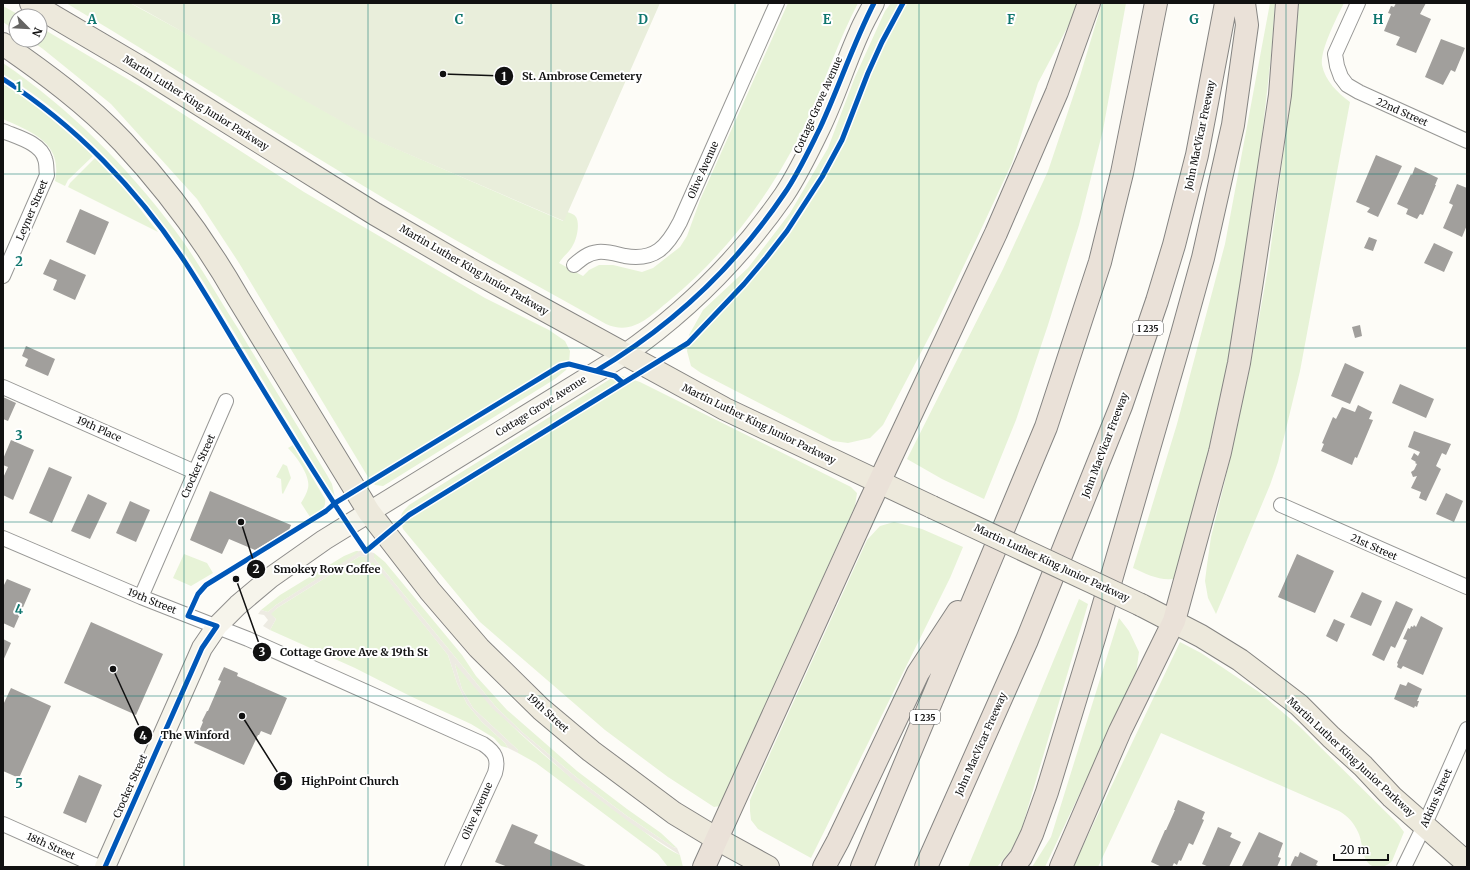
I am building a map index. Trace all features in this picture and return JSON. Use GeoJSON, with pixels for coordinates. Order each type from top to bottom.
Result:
{"type":"FeatureCollection","features":[{"type":"Feature","properties":{"kind":"highway"},"geometry":{"type":"LineString","coordinates":[[704,867],[1027,163],[1057,92],[1089,3]]}},
{"type":"Feature","properties":{"kind":"highway","name":"I 235"},"geometry":{"type":"LineString","coordinates":[[862,867],[1046,427],[1100,262],[1122,173],[1156,3]]}},
{"type":"Feature","properties":{"kind":"highway","name":"John MacVicar Freeway"},"geometry":{"type":"LineString","coordinates":[[926,867],[1027,640],[1121,406],[1157,301],[1174,245],[1197,155],[1226,3]]}},
{"type":"Feature","properties":{"kind":"highway"},"geometry":{"type":"LineString","coordinates":[[1013,867],[1021,857],[1032,834],[1050,784],[1095,635],[1201,265],[1233,125],[1248,25],[1244,3]]}},
{"type":"Feature","properties":{"kind":"highway"},"geometry":{"type":"LineString","coordinates":[[1061,867],[1120,731],[1174,621],[1220,452],[1238,363],[1252,281],[1280,95],[1287,3]]}},
{"type":"Feature","properties":{"kind":"highway"},"geometry":{"type":"LineString","coordinates":[[824,867],[838,841],[918,674],[988,567]]}},
{"type":"Feature","properties":{"kind":"highway"},"geometry":{"type":"LineString","coordinates":[[940,867],[1027,640]]}},
{"type":"Feature","properties":{"kind":"main road","name":"Martin Luther King Junior Parkway"},"geometry":{"type":"LineString","coordinates":[[32,3],[138,66],[375,214],[624,355],[725,409],[1174,621],[1240,660],[1299,705],[1424,826],[1467,863]]}},
{"type":"Feature","properties":{"kind":"main road"},"geometry":{"type":"LineString","coordinates":[[3,44],[62,87],[94,114],[122,141],[177,205],[222,270],[369,512]]}},
{"type":"Feature","properties":{"kind":"main road","name":"19th Street"},"geometry":{"type":"LineString","coordinates":[[369,512],[430,591],[479,648],[541,709],[591,751],[674,813],[768,867]]}},
{"type":"Feature","properties":{"kind":"street","name":"Olive Avenue"},"geometry":{"type":"LineString","coordinates":[[574,265],[584,257],[597,252],[610,252],[635,257],[650,256],[669,240],[680,222],[777,3]]}},
{"type":"Feature","properties":{"kind":"street","name":"Cottage Grove Avenue"},"geometry":{"type":"LineString","coordinates":[[217,626],[238,605],[270,578],[324,540],[624,355],[684,308],[715,279],[758,230],[784,194],[802,163],[820,126],[859,31],[874,3]]}},
{"type":"Feature","properties":{"kind":"street","name":"22nd Street"},"geometry":{"type":"LineString","coordinates":[[1358,3],[1335,54],[1341,77],[1347,85],[1359,92],[1467,141]]}},
{"type":"Feature","properties":{"kind":"street","name":"Leyner Street"},"geometry":{"type":"LineString","coordinates":[[3,131],[30,143],[39,149],[45,158],[46,166],[46,175],[42,186],[3,276]]}},
{"type":"Feature","properties":{"kind":"street","name":"19th Place"},"geometry":{"type":"LineString","coordinates":[[3,387],[195,472]]}},
{"type":"Feature","properties":{"kind":"street","name":"Crocker Street"},"geometry":{"type":"LineString","coordinates":[[141,597],[226,401]]}},
{"type":"Feature","properties":{"kind":"street","name":"21st Street"},"geometry":{"type":"LineString","coordinates":[[1280,505],[1467,587]]}},
{"type":"Feature","properties":{"kind":"street","name":"19th Street"},"geometry":{"type":"LineString","coordinates":[[3,538],[141,597],[255,642],[483,744],[496,754]]}},
{"type":"Feature","properties":{"kind":"street","name":"Crocker Street"},"geometry":{"type":"LineString","coordinates":[[105,867],[202,648],[217,626]]}},
{"type":"Feature","properties":{"kind":"street","name":"Atkins Street"},"geometry":{"type":"LineString","coordinates":[[1404,867],[1467,729]]}},
{"type":"Feature","properties":{"kind":"street","name":"Olive Avenue"},"geometry":{"type":"LineString","coordinates":[[452,867],[495,773],[497,762],[496,754]]}},
{"type":"Feature","properties":{"kind":"street","name":"18th Street"},"geometry":{"type":"LineString","coordinates":[[3,824],[99,867]]}},
{"type":"Feature","properties":{"kind":"green space"},"geometry":{"type":"Polygon","coordinates":[[[66,3],[130,3],[374,139],[563,221],[567,212],[573,214],[578,223],[576,239],[572,247],[559,263],[583,276],[589,270],[599,265],[613,265],[642,272],[653,268],[680,247],[687,236],[700,200],[788,3],[858,3],[844,32],[814,106],[794,146],[765,195],[730,240],[691,281],[648,318],[633,326],[625,328],[606,324],[388,201],[66,3]]]}},
{"type":"Feature","properties":{"kind":"green space"},"geometry":{"type":"Polygon","coordinates":[[[130,3],[660,3],[564,221],[373,139],[130,3]]]}},
{"type":"Feature","properties":{"kind":"green space"},"geometry":{"type":"Polygon","coordinates":[[[891,3],[1078,3],[1076,11],[1038,83],[1012,163],[938,320],[883,425],[870,438],[848,443],[833,441],[701,373],[691,366],[687,351],[689,335],[703,310],[748,268],[790,213],[828,148],[855,77],[885,11],[891,3]]]}},
{"type":"Feature","properties":{"kind":"green space"},"geometry":{"type":"Polygon","coordinates":[[[1102,3],[1126,3],[1103,130],[1079,225],[1048,325],[1016,420],[984,499],[942,479],[907,459],[1003,269],[1048,171],[1080,76],[1102,3]]]}},
{"type":"Feature","properties":{"kind":"green space"},"geometry":{"type":"Polygon","coordinates":[[[1270,3],[1275,3],[1271,56],[1256,190],[1227,365],[1197,503],[1178,578],[1166,579],[1150,575],[1133,568],[1177,424],[1225,244],[1270,3]]]}},
{"type":"Feature","properties":{"kind":"green space"},"geometry":{"type":"Polygon","coordinates":[[[1299,3],[1344,3],[1326,42],[1322,65],[1329,81],[1341,95],[1350,102],[1300,371],[1278,462],[1270,485],[1216,614],[1208,598],[1205,581],[1207,565],[1211,537],[1250,368],[1268,268],[1290,104],[1299,3]]]}},
{"type":"Feature","properties":{"kind":"green space"},"geometry":{"type":"Polygon","coordinates":[[[3,6],[8,9],[8,25],[3,22],[3,6]]]}},
{"type":"Feature","properties":{"kind":"green space"},"geometry":{"type":"Polygon","coordinates":[[[48,32],[141,87],[304,192],[485,298],[549,330],[565,341],[570,351],[569,363],[566,370],[555,379],[388,483],[383,486],[375,485],[368,477],[239,263],[197,199],[111,104],[42,48],[48,48],[48,32]]]}},
{"type":"Feature","properties":{"kind":"green space"},"geometry":{"type":"Polygon","coordinates":[[[3,63],[27,80],[73,118],[116,160],[156,205],[191,254],[239,330],[332,484],[335,497],[201,278],[169,232],[128,181],[81,133],[56,111],[3,74],[3,63]]]}},
{"type":"Feature","properties":{"kind":"green space"},"geometry":{"type":"Polygon","coordinates":[[[3,84],[50,117],[93,156],[68,180],[65,186],[55,181],[56,168],[54,157],[50,148],[34,134],[3,119],[3,84]]]}},
{"type":"Feature","properties":{"kind":"green space"},"geometry":{"type":"Polygon","coordinates":[[[95,158],[127,192],[158,232],[68,187],[70,183],[95,158]]]}},
{"type":"Feature","properties":{"kind":"green space"},"geometry":{"type":"Polygon","coordinates":[[[619,375],[640,382],[851,487],[857,493],[855,506],[720,806],[714,807],[668,777],[605,730],[480,622],[403,529],[402,525],[401,516],[409,505],[615,376],[619,375]]]}},
{"type":"Feature","properties":{"kind":"green space"},"geometry":{"type":"Polygon","coordinates":[[[293,445],[325,499],[325,505],[323,508],[310,517],[301,503],[308,490],[307,478],[299,461],[288,448],[293,445]]]}},
{"type":"Feature","properties":{"kind":"green space"},"geometry":{"type":"Polygon","coordinates":[[[283,464],[287,466],[291,478],[283,494],[281,479],[276,477],[283,464]]]}},
{"type":"Feature","properties":{"kind":"green space"},"geometry":{"type":"Polygon","coordinates":[[[894,522],[922,529],[963,547],[950,578],[811,858],[758,829],[751,820],[750,800],[867,540],[880,526],[894,522]]]}},
{"type":"Feature","properties":{"kind":"green space"},"geometry":{"type":"Polygon","coordinates":[[[359,551],[357,554],[276,605],[268,612],[261,610],[280,595],[344,556],[359,551]]]}},
{"type":"Feature","properties":{"kind":"green space"},"geometry":{"type":"Polygon","coordinates":[[[374,553],[385,562],[462,655],[476,676],[507,710],[577,771],[661,833],[677,848],[673,847],[627,816],[587,786],[522,732],[496,707],[374,558],[374,553]]]}},
{"type":"Feature","properties":{"kind":"green space"},"geometry":{"type":"Polygon","coordinates":[[[184,554],[207,563],[213,573],[191,586],[173,578],[184,554]]]}},
{"type":"Feature","properties":{"kind":"green space"},"geometry":{"type":"Polygon","coordinates":[[[360,556],[366,557],[368,566],[373,561],[448,655],[457,683],[467,704],[482,722],[505,743],[508,748],[501,746],[494,738],[471,724],[410,696],[355,668],[270,630],[276,619],[270,614],[277,608],[360,556]]]}},
{"type":"Feature","properties":{"kind":"green space"},"geometry":{"type":"Polygon","coordinates":[[[1079,599],[1088,604],[1021,831],[1011,850],[997,867],[968,867],[1079,599]]]}},
{"type":"Feature","properties":{"kind":"green space"},"geometry":{"type":"Polygon","coordinates":[[[1119,618],[1129,631],[1139,652],[1136,674],[1045,867],[1032,867],[1051,837],[1119,618]]]}},
{"type":"Feature","properties":{"kind":"green space"},"geometry":{"type":"Polygon","coordinates":[[[1180,642],[1201,653],[1259,692],[1300,727],[1398,824],[1404,832],[1392,861],[1389,864],[1378,867],[1372,866],[1368,863],[1365,859],[1360,837],[1353,823],[1348,817],[1339,811],[1161,733],[1098,867],[1073,867],[1180,642]]]}},
{"type":"Feature","properties":{"kind":"green space"},"geometry":{"type":"Polygon","coordinates":[[[456,664],[475,687],[515,729],[537,749],[606,804],[661,844],[680,855],[683,867],[668,867],[658,854],[536,763],[518,753],[518,750],[473,708],[462,689],[455,665],[456,664]]]}},
{"type":"Feature","properties":{"kind":"shaded area"},"geometry":{"type":"Polygon","coordinates":[[[359,551],[374,553],[374,558],[496,707],[522,732],[587,786],[627,816],[673,847],[677,848],[680,855],[632,824],[572,779],[493,709],[455,664],[462,689],[473,708],[518,750],[518,753],[508,748],[505,743],[482,722],[467,704],[457,683],[448,655],[373,562],[368,566],[365,561],[366,557],[360,556],[277,608],[271,614],[276,619],[270,630],[263,626],[268,620],[264,615],[258,614],[261,610],[268,612],[276,605],[359,551]]]}},
{"type":"Feature","properties":{"kind":"building"},"geometry":{"type":"Polygon","coordinates":[[[1396,3],[1426,3],[1420,14],[1431,19],[1416,53],[1396,45],[1400,37],[1384,31],[1391,14],[1388,13],[1391,6],[1394,7],[1396,3]]]}},
{"type":"Feature","properties":{"kind":"building"},"geometry":{"type":"Polygon","coordinates":[[[1441,39],[1465,48],[1455,72],[1451,70],[1443,85],[1425,77],[1441,39]]]}},
{"type":"Feature","properties":{"kind":"building"},"geometry":{"type":"Polygon","coordinates":[[[1376,155],[1402,166],[1378,217],[1367,212],[1370,208],[1356,202],[1376,155]]]}},
{"type":"Feature","properties":{"kind":"building"},"geometry":{"type":"Polygon","coordinates":[[[1415,167],[1438,178],[1423,215],[1420,214],[1417,219],[1406,214],[1408,209],[1397,204],[1415,167]]]}},
{"type":"Feature","properties":{"kind":"building"},"geometry":{"type":"Polygon","coordinates":[[[1457,184],[1467,188],[1467,225],[1462,237],[1443,228],[1453,205],[1449,203],[1457,184]]]}},
{"type":"Feature","properties":{"kind":"building"},"geometry":{"type":"Polygon","coordinates":[[[80,209],[109,222],[95,255],[66,242],[80,209]]]}},
{"type":"Feature","properties":{"kind":"building"},"geometry":{"type":"Polygon","coordinates":[[[1369,237],[1377,240],[1373,251],[1364,248],[1369,237]]]}},
{"type":"Feature","properties":{"kind":"building"},"geometry":{"type":"Polygon","coordinates":[[[1434,243],[1453,252],[1444,272],[1424,263],[1434,243]]]}},
{"type":"Feature","properties":{"kind":"building"},"geometry":{"type":"Polygon","coordinates":[[[50,259],[86,275],[75,300],[53,290],[57,280],[43,274],[50,259]]]}},
{"type":"Feature","properties":{"kind":"building"},"geometry":{"type":"Polygon","coordinates":[[[1360,325],[1362,336],[1355,338],[1352,327],[1360,325]]]}},
{"type":"Feature","properties":{"kind":"building"},"geometry":{"type":"Polygon","coordinates":[[[26,346],[55,359],[48,376],[25,366],[28,359],[22,356],[26,346]]]}},
{"type":"Feature","properties":{"kind":"building"},"geometry":{"type":"Polygon","coordinates":[[[1345,363],[1364,372],[1350,404],[1331,396],[1345,363]]]}},
{"type":"Feature","properties":{"kind":"building"},"geometry":{"type":"Polygon","coordinates":[[[1400,384],[1434,399],[1426,418],[1392,403],[1400,384]]]}},
{"type":"Feature","properties":{"kind":"building"},"geometry":{"type":"Polygon","coordinates":[[[3,397],[16,403],[8,421],[3,419],[3,397]]]}},
{"type":"Feature","properties":{"kind":"building"},"geometry":{"type":"Polygon","coordinates":[[[1358,405],[1372,412],[1369,419],[1373,420],[1357,458],[1355,457],[1352,465],[1321,451],[1324,444],[1322,443],[1333,417],[1336,419],[1342,407],[1355,412],[1358,405]]]}},
{"type":"Feature","properties":{"kind":"building"},"geometry":{"type":"Polygon","coordinates":[[[1414,431],[1451,444],[1446,455],[1442,453],[1436,466],[1441,469],[1426,501],[1419,498],[1421,492],[1411,488],[1417,476],[1413,477],[1411,472],[1417,464],[1411,459],[1414,453],[1418,456],[1420,452],[1408,447],[1414,431]]]}},
{"type":"Feature","properties":{"kind":"building"},"geometry":{"type":"Polygon","coordinates":[[[11,440],[34,450],[13,500],[3,495],[3,478],[8,467],[3,465],[3,459],[11,440]]]}},
{"type":"Feature","properties":{"kind":"building"},"geometry":{"type":"Polygon","coordinates":[[[49,467],[72,477],[52,523],[29,513],[49,467]]]}},
{"type":"Feature","properties":{"kind":"building"},"geometry":{"type":"Polygon","coordinates":[[[210,491],[291,525],[289,530],[255,550],[229,539],[222,554],[190,540],[210,491]]]}},
{"type":"Feature","properties":{"kind":"building"},"geometry":{"type":"Polygon","coordinates":[[[1446,493],[1463,501],[1454,522],[1436,514],[1446,493]]]}},
{"type":"Feature","properties":{"kind":"building"},"geometry":{"type":"Polygon","coordinates":[[[88,494],[107,503],[90,539],[71,531],[88,494]]]}},
{"type":"Feature","properties":{"kind":"building"},"geometry":{"type":"Polygon","coordinates":[[[130,501],[150,510],[136,542],[116,533],[130,501]]]}},
{"type":"Feature","properties":{"kind":"building"},"geometry":{"type":"Polygon","coordinates":[[[1297,554],[1334,571],[1315,613],[1278,597],[1297,554]]]}},
{"type":"Feature","properties":{"kind":"building"},"geometry":{"type":"Polygon","coordinates":[[[7,579],[31,589],[14,628],[3,623],[3,587],[7,579]]]}},
{"type":"Feature","properties":{"kind":"building"},"geometry":{"type":"Polygon","coordinates":[[[1362,592],[1382,601],[1371,626],[1350,617],[1362,592]]]}},
{"type":"Feature","properties":{"kind":"building"},"geometry":{"type":"Polygon","coordinates":[[[1396,601],[1413,609],[1395,648],[1391,646],[1384,661],[1372,655],[1396,601]]]}},
{"type":"Feature","properties":{"kind":"building"},"geometry":{"type":"Polygon","coordinates":[[[1421,616],[1443,628],[1423,675],[1403,666],[1401,669],[1397,667],[1397,663],[1407,640],[1403,639],[1408,628],[1410,629],[1411,626],[1413,627],[1414,625],[1416,627],[1421,616]]]}},
{"type":"Feature","properties":{"kind":"building"},"geometry":{"type":"Polygon","coordinates":[[[1334,619],[1345,624],[1337,642],[1326,636],[1334,619]]]}},
{"type":"Feature","properties":{"kind":"building"},"geometry":{"type":"Polygon","coordinates":[[[91,622],[163,654],[136,715],[64,683],[91,622]]]}},
{"type":"Feature","properties":{"kind":"building"},"geometry":{"type":"Polygon","coordinates":[[[3,639],[11,643],[3,661],[3,639]]]}},
{"type":"Feature","properties":{"kind":"building"},"geometry":{"type":"Polygon","coordinates":[[[224,667],[238,673],[237,676],[287,698],[271,735],[261,731],[244,765],[194,743],[203,722],[202,721],[221,681],[218,680],[224,667]]]}},
{"type":"Feature","properties":{"kind":"building"},"geometry":{"type":"Polygon","coordinates":[[[1408,682],[1422,689],[1417,701],[1419,701],[1417,707],[1415,706],[1414,708],[1394,699],[1400,684],[1406,686],[1408,682]]]}},
{"type":"Feature","properties":{"kind":"building"},"geometry":{"type":"Polygon","coordinates":[[[11,688],[51,706],[19,778],[3,771],[3,705],[11,688]]]}},
{"type":"Feature","properties":{"kind":"building"},"geometry":{"type":"Polygon","coordinates":[[[79,775],[102,785],[86,823],[63,813],[79,775]]]}},
{"type":"Feature","properties":{"kind":"building"},"geometry":{"type":"Polygon","coordinates":[[[1178,800],[1205,812],[1202,819],[1204,820],[1193,845],[1189,843],[1181,861],[1179,860],[1177,865],[1174,863],[1172,867],[1162,867],[1151,862],[1175,810],[1178,800]]]}},
{"type":"Feature","properties":{"kind":"building"},"geometry":{"type":"Polygon","coordinates":[[[512,824],[538,835],[534,843],[588,867],[508,867],[495,862],[512,824]]]}},
{"type":"Feature","properties":{"kind":"building"},"geometry":{"type":"Polygon","coordinates":[[[1218,827],[1232,833],[1230,837],[1241,842],[1229,867],[1209,867],[1202,864],[1218,827]]]}},
{"type":"Feature","properties":{"kind":"building"},"geometry":{"type":"Polygon","coordinates":[[[1259,832],[1283,843],[1278,857],[1281,858],[1277,867],[1242,866],[1259,832]]]}},
{"type":"Feature","properties":{"kind":"building"},"geometry":{"type":"Polygon","coordinates":[[[1300,852],[1318,861],[1316,865],[1320,867],[1290,867],[1295,856],[1298,857],[1300,852]]]}},
{"type":"Feature","properties":{"kind":"cycle path"},"geometry":{"type":"LineString","coordinates":[[596,371],[624,354],[676,315],[723,271],[765,221],[799,170],[827,113],[859,34],[874,3]]}},
{"type":"Feature","properties":{"kind":"cycle path"},"geometry":{"type":"LineString","coordinates":[[3,79],[30,97],[80,138],[126,185],[167,235],[193,274],[334,504],[366,551],[409,515],[688,343],[744,284],[766,258],[787,231],[822,177],[842,140],[868,73],[882,42],[903,3]]}},
{"type":"Feature","properties":{"kind":"cycle path"},"geometry":{"type":"LineString","coordinates":[[105,867],[202,648],[217,626],[188,616],[198,594],[206,585],[326,511],[335,503],[560,366],[569,364],[615,376],[623,383]]}},
{"type":"Feature","properties":{"kind":"place","name":"St. Ambrose Cemetery"},"geometry":{"type":"Point","coordinates":[443,74]}},
{"type":"Feature","properties":{"kind":"place","name":"Smokey Row Coffee"},"geometry":{"type":"Point","coordinates":[241,522]}},
{"type":"Feature","properties":{"kind":"place","name":"Cottage Grove Ave & 19th St"},"geometry":{"type":"Point","coordinates":[236,579]}},
{"type":"Feature","properties":{"kind":"place","name":"The Winford"},"geometry":{"type":"Point","coordinates":[113,669]}},
{"type":"Feature","properties":{"kind":"place","name":"HighPoint Church"},"geometry":{"type":"Point","coordinates":[242,716]}}]}
